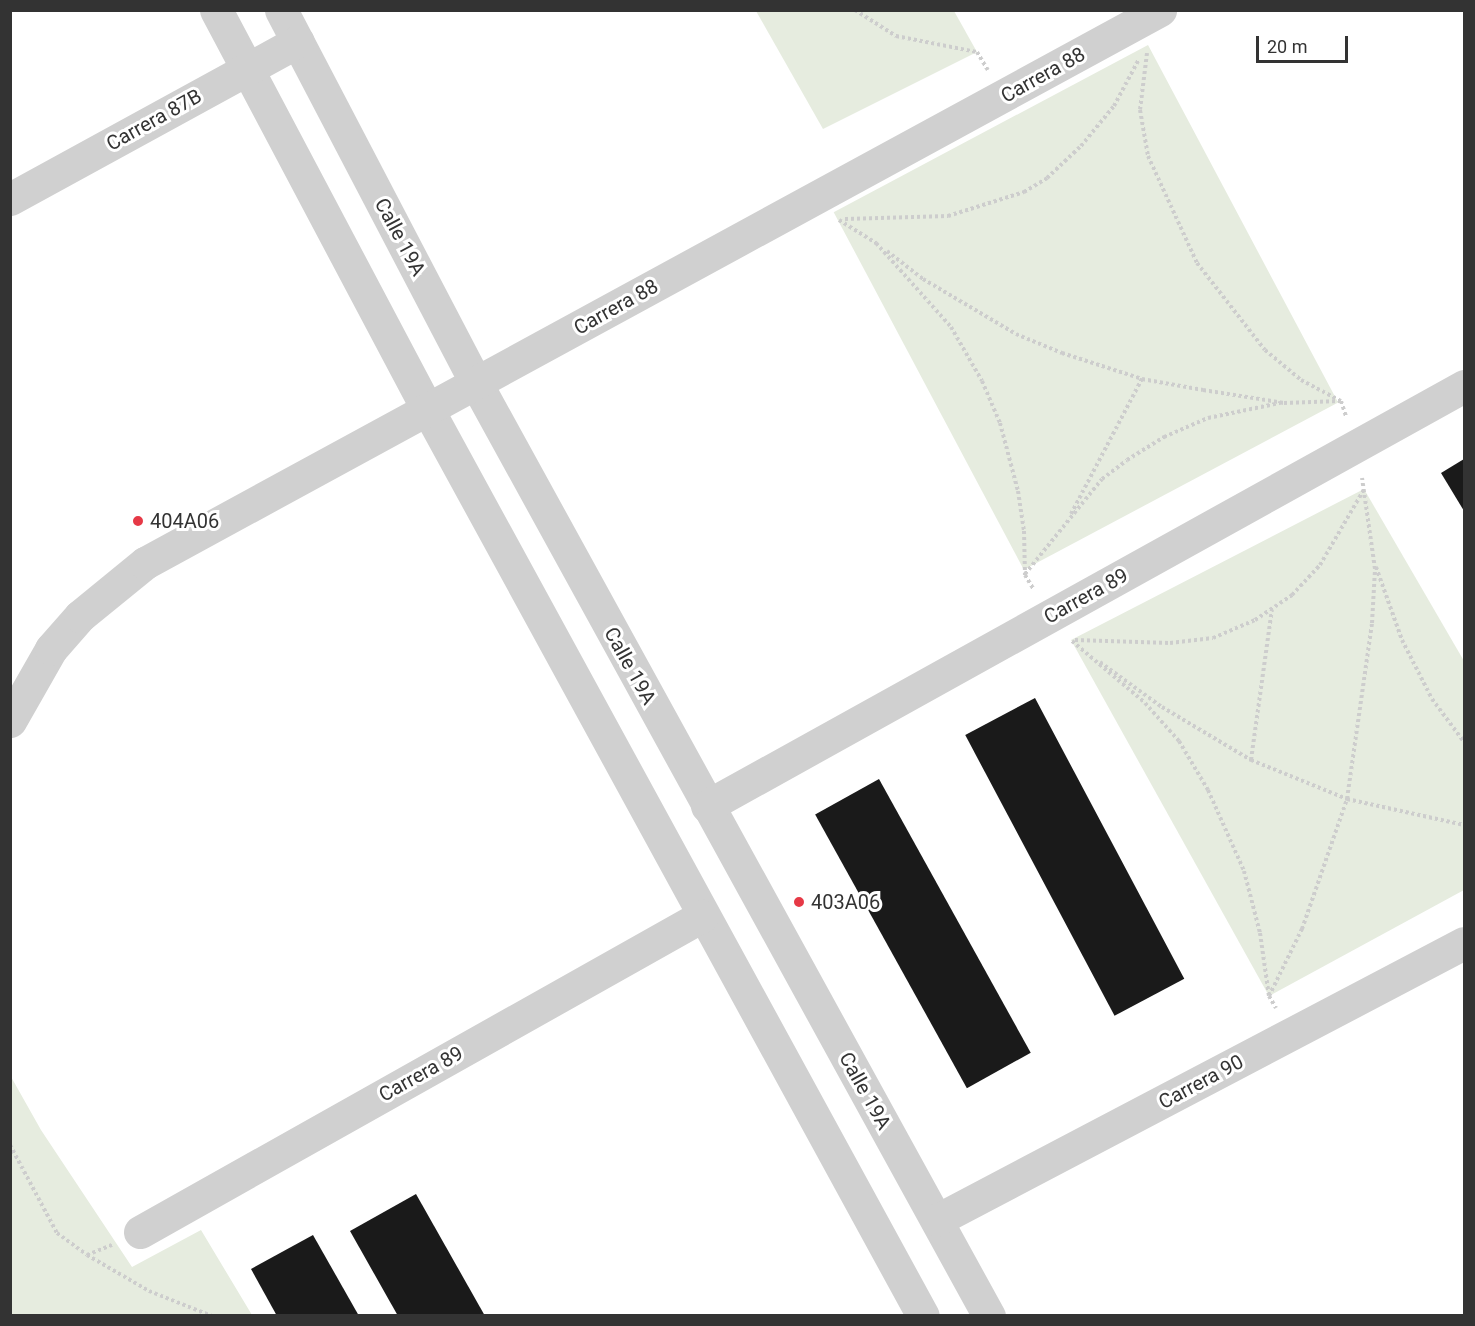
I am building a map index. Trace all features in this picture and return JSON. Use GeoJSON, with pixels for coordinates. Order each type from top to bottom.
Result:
{"type":"FeatureCollection","features":[{"type":"Feature","properties":{"kind":"street"},"geometry":{"type":"LineString","coordinates":[[216,10],[428,410],[702,916],[923,1316]]}},
{"type":"Feature","properties":{"kind":"street","name":"Calle 19A"},"geometry":{"type":"LineString","coordinates":[[281,10],[476,383],[989,1316]]}},
{"type":"Feature","properties":{"kind":"street","name":"Carrera 88"},"geometry":{"type":"LineString","coordinates":[[10,721],[51,649],[80,616],[145,563],[476,383],[832,207],[1005,96],[1160,10]]}},
{"type":"Feature","properties":{"kind":"street","name":"Carrera 87B"},"geometry":{"type":"LineString","coordinates":[[10,199],[298,41]]}},
{"type":"Feature","properties":{"kind":"street","name":"Carrera 89"},"geometry":{"type":"LineString","coordinates":[[707,806],[1060,628],[1357,446],[1464,386]]}},
{"type":"Feature","properties":{"kind":"street","name":"Carrera 89"},"geometry":{"type":"LineString","coordinates":[[140,1232],[702,916]]}},
{"type":"Feature","properties":{"kind":"street","name":"Carrera 90"},"geometry":{"type":"LineString","coordinates":[[937,1220],[1464,943]]}},
{"type":"Feature","properties":{"kind":"path"},"geometry":{"type":"LineString","coordinates":[[855,10],[896,36],[977,52],[1005,96]]}},
{"type":"Feature","properties":{"kind":"path"},"geometry":{"type":"LineString","coordinates":[[832,207],[885,215],[948,216],[1024,192],[1047,178],[1082,146],[1114,106],[1148,45],[1140,110],[1148,156],[1197,263],[1264,350],[1301,380],[1341,401],[1357,446],[1375,564],[1402,640],[1431,699],[1464,742]]}},
{"type":"Feature","properties":{"kind":"path"},"geometry":{"type":"LineString","coordinates":[[832,207],[923,279],[1016,334],[1142,379],[1284,403]]}},
{"type":"Feature","properties":{"kind":"path"},"geometry":{"type":"LineString","coordinates":[[876,243],[951,327],[982,381],[1000,423],[1018,491],[1024,531],[1025,575],[1060,628],[1144,704],[1179,741],[1208,790],[1244,871],[1260,933],[1269,996],[1290,1035]]}},
{"type":"Feature","properties":{"kind":"path"},"geometry":{"type":"LineString","coordinates":[[1067,522],[1142,379]]}},
{"type":"Feature","properties":{"kind":"path"},"geometry":{"type":"LineString","coordinates":[[1025,575],[1102,478],[1164,437],[1208,418],[1284,403],[1341,401]]}},
{"type":"Feature","properties":{"kind":"path"},"geometry":{"type":"LineString","coordinates":[[1060,628],[1170,643],[1213,638],[1272,608],[1292,595],[1320,565],[1364,489]]}},
{"type":"Feature","properties":{"kind":"path"},"geometry":{"type":"LineString","coordinates":[[1269,996],[1302,928],[1347,799],[1372,623],[1375,564]]}},
{"type":"Feature","properties":{"kind":"path"},"geometry":{"type":"LineString","coordinates":[[1251,760],[1272,608]]}},
{"type":"Feature","properties":{"kind":"path"},"geometry":{"type":"LineString","coordinates":[[1060,628],[1162,707],[1251,760],[1347,799],[1464,825]]}},
{"type":"Feature","properties":{"kind":"path"},"geometry":{"type":"LineString","coordinates":[[10,1145],[57,1233],[87,1255],[149,1291],[212,1316]]}},
{"type":"Feature","properties":{"kind":"shaded area"},"geometry":{"type":"Polygon","coordinates":[[[756,11],[954,11],[977,52],[823,129],[756,11]]]}},
{"type":"Feature","properties":{"kind":"shaded area"},"geometry":{"type":"Polygon","coordinates":[[[1148,45],[1338,403],[1024,570],[834,212],[1148,45]]]}},
{"type":"Feature","properties":{"kind":"shaded area"},"geometry":{"type":"Polygon","coordinates":[[[1364,489],[1464,661],[1464,890],[1269,996],[1071,640],[1364,489]]]}},
{"type":"Feature","properties":{"kind":"shaded area"},"geometry":{"type":"Polygon","coordinates":[[[10,1075],[41,1130],[132,1267],[201,1230],[252,1315],[11,1315],[10,1075]]]}},
{"type":"Feature","properties":{"kind":"building"},"geometry":{"type":"Polygon","coordinates":[[[1464,459],[1464,511],[1441,473],[1464,459]]]}},
{"type":"Feature","properties":{"kind":"building"},"geometry":{"type":"Polygon","coordinates":[[[1035,698],[1184,979],[1115,1016],[965,735],[1035,698]]]}},
{"type":"Feature","properties":{"kind":"building"},"geometry":{"type":"Polygon","coordinates":[[[879,779],[1031,1053],[967,1088],[815,814],[879,779]]]}},
{"type":"Feature","properties":{"kind":"building"},"geometry":{"type":"Polygon","coordinates":[[[416,1194],[485,1316],[398,1316],[350,1231],[416,1194]]]}},
{"type":"Feature","properties":{"kind":"building"},"geometry":{"type":"Polygon","coordinates":[[[313,1235],[359,1316],[277,1316],[251,1269],[313,1235]]]}},
{"type":"Feature","properties":{"kind":"place","name":"404A06"},"geometry":{"type":"Point","coordinates":[138,521]}},
{"type":"Feature","properties":{"kind":"place","name":"403A06"},"geometry":{"type":"Point","coordinates":[799,902]}}]}
